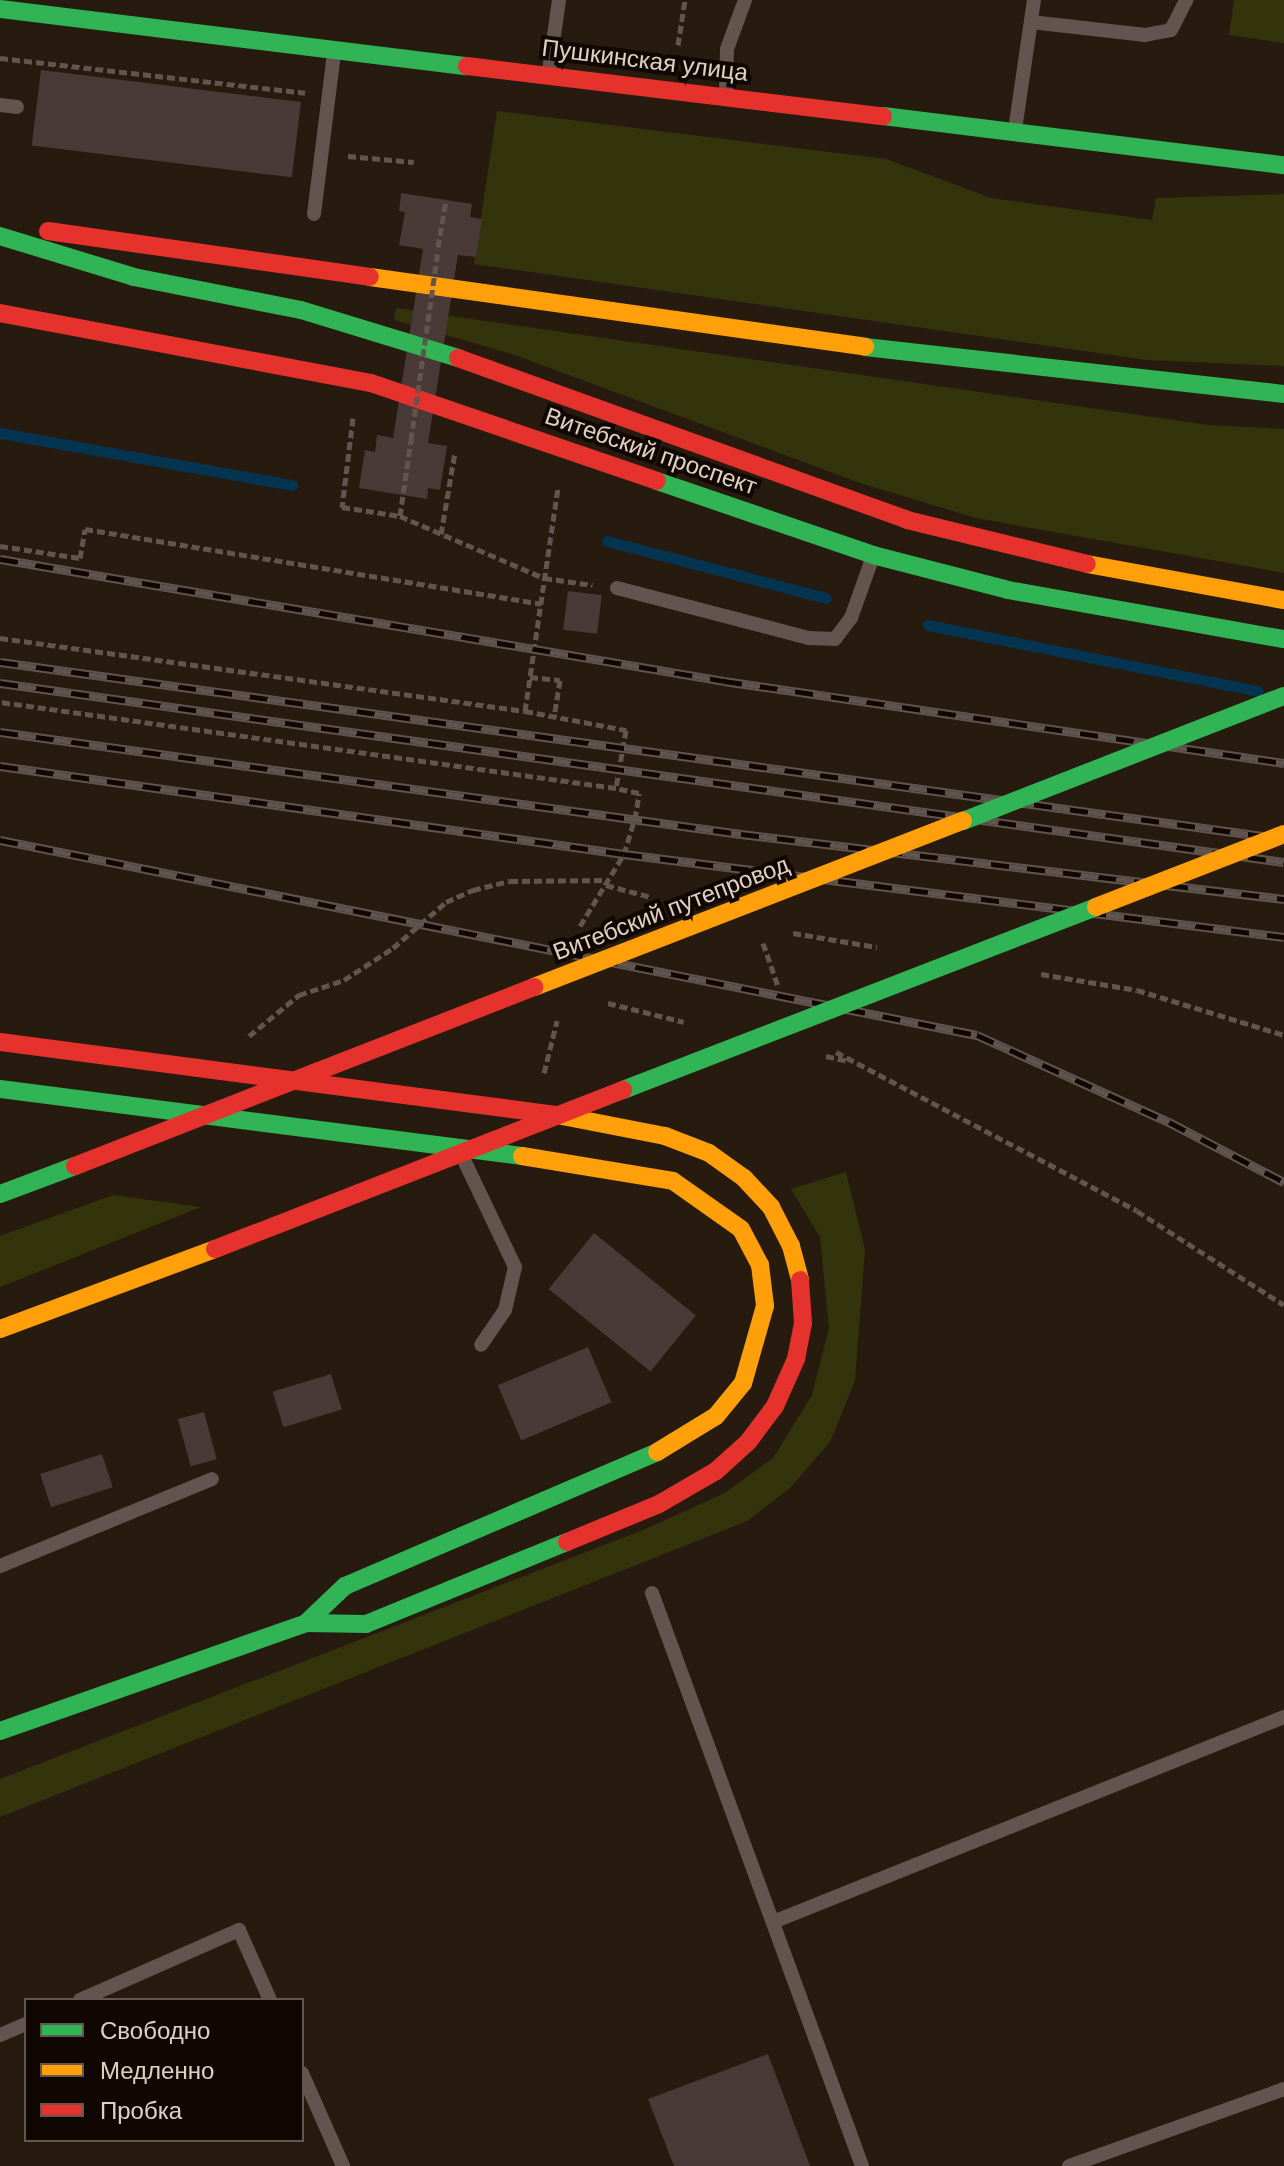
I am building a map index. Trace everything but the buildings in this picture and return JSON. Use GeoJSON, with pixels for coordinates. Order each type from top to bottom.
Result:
{"type":"FeatureCollection","features":[{"type":"Feature","properties":{"kind":"main road","name":"Пушкинская улица"},"geometry":{"type":"LineString","coordinates":[[0,9],[156,21],[335,48],[726,93],[1284,165]]}},
{"type":"Feature","properties":{"kind":"main road"},"geometry":{"type":"LineString","coordinates":[[0,228],[74,233],[823,342],[1284,394]]}},
{"type":"Feature","properties":{"kind":"main road"},"geometry":{"type":"LineString","coordinates":[[0,236],[134,277],[301,310],[396,336],[907,520],[1060,559],[1284,600]]}},
{"type":"Feature","properties":{"kind":"main road","name":"Витебский проспект"},"geometry":{"type":"LineString","coordinates":[[0,313],[371,383],[873,555],[1107,610],[1284,639]]}},
{"type":"Feature","properties":{"kind":"main road","name":"Витебский путепровод"},"geometry":{"type":"LineString","coordinates":[[0,1194],[1284,696]]}},
{"type":"Feature","properties":{"kind":"main road"},"geometry":{"type":"LineString","coordinates":[[0,1329],[215,1249],[1284,834]]}},
{"type":"Feature","properties":{"kind":"main road"},"geometry":{"type":"LineString","coordinates":[[0,1042],[628,1126],[709,1153],[744,1178],[771,1207],[795,1259],[803,1323],[796,1359],[775,1406],[748,1442],[716,1471],[659,1504],[366,1624],[306,1623],[0,1731]]}},
{"type":"Feature","properties":{"kind":"main road"},"geometry":{"type":"LineString","coordinates":[[0,1089],[606,1167],[673,1181],[709,1202],[741,1229],[760,1265],[765,1306],[759,1342],[743,1383],[716,1416],[670,1446],[345,1586],[306,1623]]}},
{"type":"Feature","properties":{"kind":"lane"},"geometry":{"type":"LineString","coordinates":[[548,73],[559,0]]}},
{"type":"Feature","properties":{"kind":"lane"},"geometry":{"type":"LineString","coordinates":[[726,93],[727,49],[745,0]]}},
{"type":"Feature","properties":{"kind":"lane"},"geometry":{"type":"LineString","coordinates":[[1015,130],[1034,0]]}},
{"type":"Feature","properties":{"kind":"lane"},"geometry":{"type":"LineString","coordinates":[[1031,22],[1145,35],[1171,30],[1186,0]]}},
{"type":"Feature","properties":{"kind":"lane"},"geometry":{"type":"LineString","coordinates":[[314,214],[335,48]]}},
{"type":"Feature","properties":{"kind":"lane"},"geometry":{"type":"LineString","coordinates":[[0,105],[17,107]]}},
{"type":"Feature","properties":{"kind":"lane"},"geometry":{"type":"LineString","coordinates":[[617,588],[809,638],[835,639],[851,618],[873,555]]}},
{"type":"Feature","properties":{"kind":"lane"},"geometry":{"type":"LineString","coordinates":[[460,1150],[515,1267],[505,1310],[481,1345]]}},
{"type":"Feature","properties":{"kind":"lane"},"geometry":{"type":"LineString","coordinates":[[0,1566],[212,1479]]}},
{"type":"Feature","properties":{"kind":"lane"},"geometry":{"type":"LineString","coordinates":[[652,1593],[862,2166]]}},
{"type":"Feature","properties":{"kind":"lane"},"geometry":{"type":"LineString","coordinates":[[773,1922],[1284,1717]]}},
{"type":"Feature","properties":{"kind":"lane"},"geometry":{"type":"LineString","coordinates":[[85,1998],[239,1930],[269,1998]]}},
{"type":"Feature","properties":{"kind":"lane"},"geometry":{"type":"LineString","coordinates":[[0,2035],[24,2025]]}},
{"type":"Feature","properties":{"kind":"lane"},"geometry":{"type":"LineString","coordinates":[[304,2078],[343,2166]]}},
{"type":"Feature","properties":{"kind":"lane"},"geometry":{"type":"LineString","coordinates":[[1069,2166],[1284,2089]]}},
{"type":"Feature","properties":{"kind":"path"},"geometry":{"type":"LineString","coordinates":[[678,45],[685,0]]}},
{"type":"Feature","properties":{"kind":"path"},"geometry":{"type":"LineString","coordinates":[[0,58],[329,95]]}},
{"type":"Feature","properties":{"kind":"path"},"geometry":{"type":"LineString","coordinates":[[323,153],[414,162]]}},
{"type":"Feature","properties":{"kind":"path"},"geometry":{"type":"LineString","coordinates":[[400,516],[446,200]]}},
{"type":"Feature","properties":{"kind":"path"},"geometry":{"type":"LineString","coordinates":[[353,415],[342,507],[400,516],[544,578],[617,588]]}},
{"type":"Feature","properties":{"kind":"path"},"geometry":{"type":"LineString","coordinates":[[441,534],[456,443]]}},
{"type":"Feature","properties":{"kind":"path"},"geometry":{"type":"LineString","coordinates":[[525,711],[560,479]]}},
{"type":"Feature","properties":{"kind":"path"},"geometry":{"type":"LineString","coordinates":[[0,546],[80,558],[85,529],[541,604]]}},
{"type":"Feature","properties":{"kind":"path"},"geometry":{"type":"LineString","coordinates":[[0,638],[525,711],[626,730],[616,788],[0,702]]}},
{"type":"Feature","properties":{"kind":"path"},"geometry":{"type":"LineString","coordinates":[[530,677],[560,680],[554,718]]}},
{"type":"Feature","properties":{"kind":"path"},"geometry":{"type":"LineString","coordinates":[[243,1040],[299,995],[344,980],[393,948],[446,902],[473,890],[510,881],[607,882],[662,900]]}},
{"type":"Feature","properties":{"kind":"path"},"geometry":{"type":"LineString","coordinates":[[787,932],[893,949]]}},
{"type":"Feature","properties":{"kind":"path"},"geometry":{"type":"LineString","coordinates":[[761,940],[781,993]]}},
{"type":"Feature","properties":{"kind":"path"},"geometry":{"type":"LineString","coordinates":[[1030,972],[1137,990],[1284,1035]]}},
{"type":"Feature","properties":{"kind":"path"},"geometry":{"type":"LineString","coordinates":[[827,1045],[1137,1211],[1284,1305]]}},
{"type":"Feature","properties":{"kind":"shaded area"},"geometry":{"type":"Polygon","coordinates":[[[1234,0],[1284,0],[1284,43],[1229,35],[1234,0]]]}},
{"type":"Feature","properties":{"kind":"shaded area"},"geometry":{"type":"Polygon","coordinates":[[[497,111],[886,159],[991,198],[1152,220],[1156,198],[1284,194],[1284,366],[1147,360],[474,264],[497,111]]]}},
{"type":"Feature","properties":{"kind":"shaded area"},"geometry":{"type":"Polygon","coordinates":[[[396,308],[1208,425],[1284,429],[1284,573],[976,518],[863,484],[512,354],[394,320],[396,308]]]}},
{"type":"Feature","properties":{"kind":"shaded area"},"geometry":{"type":"Polygon","coordinates":[[[846,1172],[865,1250],[855,1381],[830,1442],[790,1488],[747,1521],[0,1817],[0,1779],[643,1530],[725,1493],[773,1458],[812,1395],[829,1328],[820,1237],[791,1189],[846,1172]]]}},
{"type":"Feature","properties":{"kind":"shaded area"},"geometry":{"type":"Polygon","coordinates":[[[113,1195],[201,1207],[0,1287],[0,1236],[113,1195]]]}},
{"type":"Feature","properties":{"kind":"waterway"},"geometry":{"type":"LineString","coordinates":[[0,433],[292,485]]}},
{"type":"Feature","properties":{"kind":"waterway"},"geometry":{"type":"LineString","coordinates":[[607,541],[826,598]]}},
{"type":"Feature","properties":{"kind":"waterway"},"geometry":{"type":"LineString","coordinates":[[928,625],[1257,691]]}},
{"type":"Feature","properties":{"kind":"railway"},"geometry":{"type":"LineString","coordinates":[[0,559],[724,681],[1284,763]]}},
{"type":"Feature","properties":{"kind":"railway"},"geometry":{"type":"LineString","coordinates":[[0,662],[1284,839]]}},
{"type":"Feature","properties":{"kind":"railway"},"geometry":{"type":"LineString","coordinates":[[0,683],[1284,862]]}},
{"type":"Feature","properties":{"kind":"railway"},"geometry":{"type":"LineString","coordinates":[[0,732],[741,834],[1284,899]]}},
{"type":"Feature","properties":{"kind":"railway"},"geometry":{"type":"LineString","coordinates":[[0,766],[624,854],[1284,937]]}},
{"type":"Feature","properties":{"kind":"railway"},"geometry":{"type":"LineString","coordinates":[[0,840],[977,1035],[1169,1122],[1284,1182]]}},
{"type":"Feature","properties":{"kind":"traffic: fast"},"geometry":{"type":"LineString","coordinates":[[0,9],[467,66]]}},
{"type":"Feature","properties":{"kind":"traffic: fast"},"geometry":{"type":"LineString","coordinates":[[883,116],[1284,165]]}},
{"type":"Feature","properties":{"kind":"traffic: fast"},"geometry":{"type":"LineString","coordinates":[[0,236],[134,277],[301,310],[458,358]]}},
{"type":"Feature","properties":{"kind":"traffic: fast"},"geometry":{"type":"LineString","coordinates":[[865,347],[1284,394]]}},
{"type":"Feature","properties":{"kind":"traffic: fast"},"geometry":{"type":"LineString","coordinates":[[657,481],[873,555],[1008,590],[1284,639]]}},
{"type":"Feature","properties":{"kind":"traffic: fast"},"geometry":{"type":"LineString","coordinates":[[963,821],[1284,696]]}},
{"type":"Feature","properties":{"kind":"traffic: fast"},"geometry":{"type":"LineString","coordinates":[[623,1090],[1096,907]]}},
{"type":"Feature","properties":{"kind":"traffic: fast"},"geometry":{"type":"LineString","coordinates":[[0,1089],[522,1156]]}},
{"type":"Feature","properties":{"kind":"traffic: fast"},"geometry":{"type":"LineString","coordinates":[[0,1194],[75,1166]]}},
{"type":"Feature","properties":{"kind":"traffic: fast"},"geometry":{"type":"LineString","coordinates":[[306,1623],[345,1586],[657,1452]]}},
{"type":"Feature","properties":{"kind":"traffic: fast"},"geometry":{"type":"LineString","coordinates":[[0,1731],[306,1623],[366,1624],[567,1542]]}},
{"type":"Feature","properties":{"kind":"traffic: slow"},"geometry":{"type":"LineString","coordinates":[[370,277],[865,347]]}},
{"type":"Feature","properties":{"kind":"traffic: slow"},"geometry":{"type":"LineString","coordinates":[[1087,564],[1284,600]]}},
{"type":"Feature","properties":{"kind":"traffic: slow"},"geometry":{"type":"LineString","coordinates":[[534,987],[963,821]]}},
{"type":"Feature","properties":{"kind":"traffic: slow"},"geometry":{"type":"LineString","coordinates":[[1096,907],[1284,834]]}},
{"type":"Feature","properties":{"kind":"traffic: slow"},"geometry":{"type":"LineString","coordinates":[[557,1115],[665,1136],[709,1153],[744,1178],[771,1207],[791,1246],[800,1280]]}},
{"type":"Feature","properties":{"kind":"traffic: slow"},"geometry":{"type":"LineString","coordinates":[[522,1156],[673,1181],[741,1229],[760,1265],[765,1306],[743,1383],[716,1416],[657,1452]]}},
{"type":"Feature","properties":{"kind":"traffic: slow"},"geometry":{"type":"LineString","coordinates":[[0,1329],[215,1249]]}},
{"type":"Feature","properties":{"kind":"traffic: jam"},"geometry":{"type":"LineString","coordinates":[[467,66],[883,116]]}},
{"type":"Feature","properties":{"kind":"traffic: jam"},"geometry":{"type":"LineString","coordinates":[[48,231],[370,277]]}},
{"type":"Feature","properties":{"kind":"traffic: jam"},"geometry":{"type":"LineString","coordinates":[[0,313],[371,383],[657,481]]}},
{"type":"Feature","properties":{"kind":"traffic: jam"},"geometry":{"type":"LineString","coordinates":[[458,358],[907,520],[1087,564]]}},
{"type":"Feature","properties":{"kind":"traffic: jam"},"geometry":{"type":"LineString","coordinates":[[75,1166],[534,987]]}},
{"type":"Feature","properties":{"kind":"traffic: jam"},"geometry":{"type":"LineString","coordinates":[[0,1042],[557,1115]]}},
{"type":"Feature","properties":{"kind":"traffic: jam"},"geometry":{"type":"LineString","coordinates":[[215,1249],[623,1090]]}},
{"type":"Feature","properties":{"kind":"traffic: jam"},"geometry":{"type":"LineString","coordinates":[[567,1542],[659,1504],[716,1471],[748,1442],[775,1406],[796,1359],[803,1323],[800,1280]]}}]}
